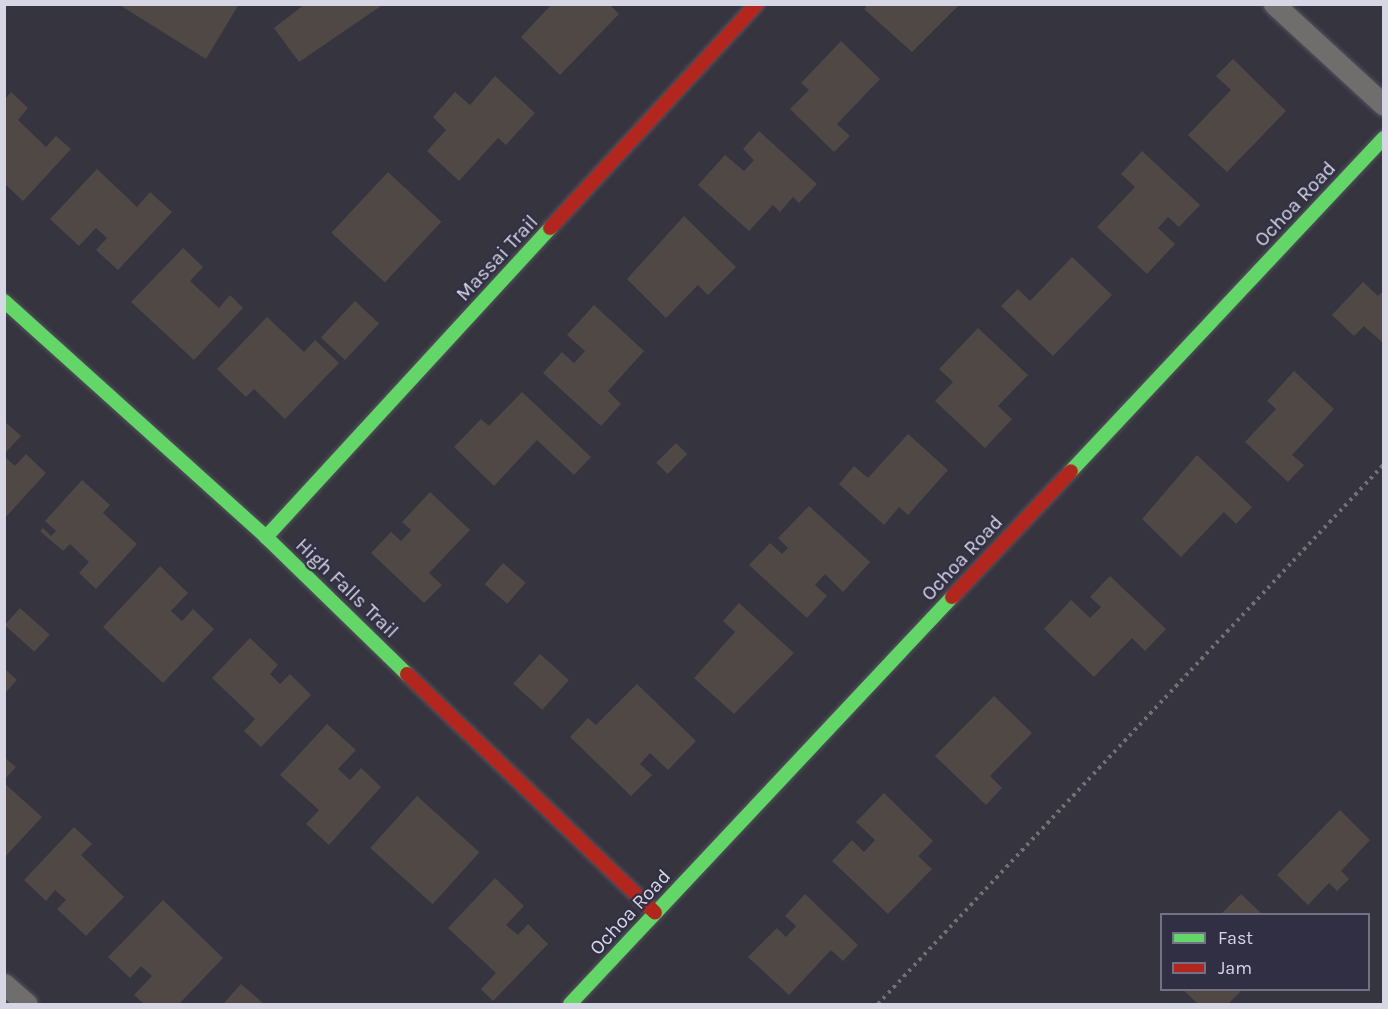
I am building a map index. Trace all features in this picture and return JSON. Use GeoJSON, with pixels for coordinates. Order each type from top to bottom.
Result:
{"type":"FeatureCollection","features":[{"type":"Feature","properties":{"kind":"street","name":"Massai Trail"},"geometry":{"type":"LineString","coordinates":[[267,537],[757,4]]}},
{"type":"Feature","properties":{"kind":"street"},"geometry":{"type":"LineString","coordinates":[[1274,4],[1383,105]]}},
{"type":"Feature","properties":{"kind":"street","name":"Ochoa Road"},"geometry":{"type":"LineString","coordinates":[[570,1005],[1383,138]]}},
{"type":"Feature","properties":{"kind":"street","name":"High Falls Trail"},"geometry":{"type":"LineString","coordinates":[[4,301],[267,537],[655,913]]}},
{"type":"Feature","properties":{"kind":"street"},"geometry":{"type":"LineString","coordinates":[[4,984],[27,1005]]}},
{"type":"Feature","properties":{"kind":"path"},"geometry":{"type":"LineString","coordinates":[[878,1005],[1383,464]]}},
{"type":"Feature","properties":{"kind":"building"},"geometry":{"type":"Polygon","coordinates":[[[118,4],[239,4],[206,59],[118,4]]]}},
{"type":"Feature","properties":{"kind":"building"},"geometry":{"type":"Polygon","coordinates":[[[305,4],[384,4],[299,62],[274,28],[305,4]]]}},
{"type":"Feature","properties":{"kind":"building"},"geometry":{"type":"Polygon","coordinates":[[[552,4],[609,4],[619,14],[560,75],[521,37],[552,4]]]}},
{"type":"Feature","properties":{"kind":"building"},"geometry":{"type":"Polygon","coordinates":[[[868,4],[960,4],[912,52],[864,9],[868,4]]]}},
{"type":"Feature","properties":{"kind":"building"},"geometry":{"type":"Polygon","coordinates":[[[841,41],[880,79],[837,124],[850,136],[834,152],[790,109],[809,90],[801,83],[841,41]]]}},
{"type":"Feature","properties":{"kind":"building"},"geometry":{"type":"Polygon","coordinates":[[[1233,59],[1286,111],[1227,172],[1188,135],[1231,90],[1216,76],[1233,59]]]}},
{"type":"Feature","properties":{"kind":"building"},"geometry":{"type":"Polygon","coordinates":[[[495,76],[535,113],[506,145],[498,138],[459,181],[427,151],[446,130],[433,117],[455,92],[470,105],[495,76]]]}},
{"type":"Feature","properties":{"kind":"building"},"geometry":{"type":"Polygon","coordinates":[[[11,92],[28,108],[18,120],[46,147],[56,136],[71,149],[23,201],[5,184],[5,99],[11,92]]]}},
{"type":"Feature","properties":{"kind":"building"},"geometry":{"type":"Polygon","coordinates":[[[759,131],[817,184],[799,203],[793,197],[780,212],[773,205],[749,231],[698,185],[725,155],[744,171],[754,160],[743,149],[759,131]]]}},
{"type":"Feature","properties":{"kind":"building"},"geometry":{"type":"Polygon","coordinates":[[[1142,151],[1200,205],[1179,227],[1168,217],[1158,228],[1175,244],[1147,274],[1097,227],[1135,187],[1121,174],[1142,151]]]}},
{"type":"Feature","properties":{"kind":"building"},"geometry":{"type":"Polygon","coordinates":[[[97,169],[137,207],[150,192],[172,212],[118,270],[96,250],[107,238],[96,228],[79,246],[50,219],[97,169]]]}},
{"type":"Feature","properties":{"kind":"building"},"geometry":{"type":"Polygon","coordinates":[[[388,172],[441,222],[385,282],[331,233],[388,172]]]}},
{"type":"Feature","properties":{"kind":"building"},"geometry":{"type":"Polygon","coordinates":[[[684,216],[736,267],[708,295],[698,285],[666,318],[627,279],[684,216]]]}},
{"type":"Feature","properties":{"kind":"building"},"geometry":{"type":"Polygon","coordinates":[[[183,248],[203,267],[190,281],[219,308],[230,295],[243,308],[194,360],[131,302],[183,248]]]}},
{"type":"Feature","properties":{"kind":"building"},"geometry":{"type":"Polygon","coordinates":[[[1072,257],[1112,295],[1053,356],[1001,306],[1018,289],[1030,301],[1072,257]]]}},
{"type":"Feature","properties":{"kind":"building"},"geometry":{"type":"Polygon","coordinates":[[[1363,282],[1378,296],[1384,290],[1384,344],[1364,326],[1354,336],[1332,315],[1363,282]]]}},
{"type":"Feature","properties":{"kind":"building"},"geometry":{"type":"Polygon","coordinates":[[[355,301],[379,324],[345,360],[321,338],[355,301]]]}},
{"type":"Feature","properties":{"kind":"building"},"geometry":{"type":"Polygon","coordinates":[[[594,305],[644,351],[608,391],[621,404],[601,426],[543,373],[562,352],[574,363],[585,351],[567,335],[594,305]]]}},
{"type":"Feature","properties":{"kind":"building"},"geometry":{"type":"Polygon","coordinates":[[[267,317],[304,352],[315,340],[339,363],[285,419],[254,389],[246,397],[217,369],[267,317]]]}},
{"type":"Feature","properties":{"kind":"building"},"geometry":{"type":"Polygon","coordinates":[[[978,328],[1028,375],[998,406],[1012,419],[985,448],[935,401],[953,382],[939,369],[978,328]]]}},
{"type":"Feature","properties":{"kind":"building"},"geometry":{"type":"Polygon","coordinates":[[[1294,371],[1334,409],[1292,455],[1304,465],[1288,482],[1245,442],[1276,409],[1267,401],[1294,371]]]}},
{"type":"Feature","properties":{"kind":"building"},"geometry":{"type":"Polygon","coordinates":[[[522,392],[591,457],[574,475],[537,440],[494,486],[454,447],[481,419],[489,426],[522,392]]]}},
{"type":"Feature","properties":{"kind":"building"},"geometry":{"type":"Polygon","coordinates":[[[4,421],[21,436],[4,454],[4,421]]]}},
{"type":"Feature","properties":{"kind":"building"},"geometry":{"type":"Polygon","coordinates":[[[908,434],[948,470],[908,515],[899,507],[884,525],[839,484],[854,466],[868,478],[908,434]]]}},
{"type":"Feature","properties":{"kind":"building"},"geometry":{"type":"Polygon","coordinates":[[[676,443],[687,454],[668,474],[656,463],[676,443]]]}},
{"type":"Feature","properties":{"kind":"building"},"geometry":{"type":"Polygon","coordinates":[[[26,454],[46,473],[4,519],[4,456],[15,466],[26,454]]]}},
{"type":"Feature","properties":{"kind":"building"},"geometry":{"type":"Polygon","coordinates":[[[1197,455],[1252,507],[1236,524],[1224,512],[1181,557],[1142,519],[1197,455]]]}},
{"type":"Feature","properties":{"kind":"building"},"geometry":{"type":"Polygon","coordinates":[[[82,480],[110,505],[103,513],[137,544],[96,589],[79,573],[89,562],[70,544],[63,551],[40,531],[43,528],[51,536],[56,531],[45,521],[82,480]]]}},
{"type":"Feature","properties":{"kind":"building"},"geometry":{"type":"Polygon","coordinates":[[[430,492],[470,530],[429,573],[442,585],[424,603],[371,553],[391,532],[401,541],[411,530],[402,522],[430,492]]]}},
{"type":"Feature","properties":{"kind":"building"},"geometry":{"type":"Polygon","coordinates":[[[809,506],[870,562],[843,592],[825,574],[815,585],[827,596],[807,618],[749,565],[770,543],[782,554],[788,548],[778,538],[809,506]]]}},
{"type":"Feature","properties":{"kind":"building"},"geometry":{"type":"Polygon","coordinates":[[[503,563],[526,583],[507,604],[485,584],[503,563]]]}},
{"type":"Feature","properties":{"kind":"building"},"geometry":{"type":"Polygon","coordinates":[[[160,566],[188,593],[171,611],[182,621],[193,609],[214,629],[163,683],[103,627],[160,566]]]}},
{"type":"Feature","properties":{"kind":"building"},"geometry":{"type":"Polygon","coordinates":[[[1110,576],[1166,629],[1145,651],[1132,638],[1094,677],[1044,629],[1071,600],[1090,618],[1101,607],[1090,597],[1110,576]]]}},
{"type":"Feature","properties":{"kind":"building"},"geometry":{"type":"Polygon","coordinates":[[[739,603],[794,653],[734,714],[694,678],[735,632],[723,621],[739,603]]]}},
{"type":"Feature","properties":{"kind":"building"},"geometry":{"type":"Polygon","coordinates":[[[20,608],[50,635],[34,652],[5,625],[20,608]]]}},
{"type":"Feature","properties":{"kind":"building"},"geometry":{"type":"Polygon","coordinates":[[[250,638],[278,665],[270,674],[280,684],[290,674],[311,695],[261,747],[244,731],[255,719],[212,678],[250,638]]]}},
{"type":"Feature","properties":{"kind":"building"},"geometry":{"type":"Polygon","coordinates":[[[540,654],[569,680],[542,710],[513,684],[540,654]]]}},
{"type":"Feature","properties":{"kind":"building"},"geometry":{"type":"Polygon","coordinates":[[[4,668],[17,680],[4,694],[4,668]]]}},
{"type":"Feature","properties":{"kind":"building"},"geometry":{"type":"Polygon","coordinates":[[[637,684],[696,741],[668,770],[650,753],[640,764],[652,775],[631,796],[570,737],[588,718],[596,725],[637,684]]]}},
{"type":"Feature","properties":{"kind":"building"},"geometry":{"type":"Polygon","coordinates":[[[994,696],[1032,733],[990,776],[1002,788],[986,805],[935,756],[994,696]]]}},
{"type":"Feature","properties":{"kind":"building"},"geometry":{"type":"Polygon","coordinates":[[[327,724],[356,750],[338,769],[350,780],[361,768],[381,787],[329,845],[306,824],[319,810],[280,775],[327,724]]]}},
{"type":"Feature","properties":{"kind":"building"},"geometry":{"type":"Polygon","coordinates":[[[4,757],[16,767],[4,780],[4,757]]]}},
{"type":"Feature","properties":{"kind":"building"},"geometry":{"type":"Polygon","coordinates":[[[4,783],[42,817],[4,858],[4,783]]]}},
{"type":"Feature","properties":{"kind":"building"},"geometry":{"type":"Polygon","coordinates":[[[884,793],[933,841],[918,856],[932,869],[888,914],[832,861],[852,840],[864,852],[875,840],[856,822],[884,793]]]}},
{"type":"Feature","properties":{"kind":"building"},"geometry":{"type":"Polygon","coordinates":[[[417,796],[479,852],[433,904],[370,848],[417,796]]]}},
{"type":"Feature","properties":{"kind":"building"},"geometry":{"type":"Polygon","coordinates":[[[1340,810],[1370,840],[1341,871],[1349,879],[1337,891],[1329,883],[1308,905],[1277,875],[1340,810]]]}},
{"type":"Feature","properties":{"kind":"building"},"geometry":{"type":"Polygon","coordinates":[[[74,827],[92,844],[81,855],[124,897],[86,936],[57,909],[66,900],[55,890],[46,901],[24,880],[74,827]]]}},
{"type":"Feature","properties":{"kind":"building"},"geometry":{"type":"Polygon","coordinates":[[[495,878],[524,906],[506,925],[518,935],[528,924],[548,944],[493,1001],[481,989],[496,973],[448,928],[495,878]]]}},
{"type":"Feature","properties":{"kind":"building"},"geometry":{"type":"Polygon","coordinates":[[[805,894],[858,945],[843,961],[831,950],[789,995],[748,957],[777,928],[786,937],[796,926],[785,916],[805,894]]]}},
{"type":"Feature","properties":{"kind":"building"},"geometry":{"type":"Polygon","coordinates":[[[1241,894],[1261,913],[1222,913],[1241,894]]]}},
{"type":"Feature","properties":{"kind":"building"},"geometry":{"type":"Polygon","coordinates":[[[163,900],[223,958],[179,1004],[144,1004],[134,995],[152,976],[141,966],[130,978],[108,957],[163,900]]]}},
{"type":"Feature","properties":{"kind":"building"},"geometry":{"type":"Polygon","coordinates":[[[241,984],[264,1004],[223,1004],[241,984]]]}},
{"type":"Feature","properties":{"kind":"building"},"geometry":{"type":"Polygon","coordinates":[[[1184,991],[1241,991],[1228,1004],[1198,1004],[1184,991]]]}},
{"type":"Feature","properties":{"kind":"traffic: fast"},"geometry":{"type":"LineString","coordinates":[[1071,471],[1384,138]]}},
{"type":"Feature","properties":{"kind":"traffic: fast"},"geometry":{"type":"LineString","coordinates":[[266,537],[550,228]]}},
{"type":"Feature","properties":{"kind":"traffic: fast"},"geometry":{"type":"LineString","coordinates":[[4,301],[266,537],[407,674]]}},
{"type":"Feature","properties":{"kind":"traffic: fast"},"geometry":{"type":"LineString","coordinates":[[570,1004],[952,597]]}},
{"type":"Feature","properties":{"kind":"traffic: jam"},"geometry":{"type":"LineString","coordinates":[[550,228],[757,4]]}},
{"type":"Feature","properties":{"kind":"traffic: jam"},"geometry":{"type":"LineString","coordinates":[[952,597],[1071,471]]}},
{"type":"Feature","properties":{"kind":"traffic: jam"},"geometry":{"type":"LineString","coordinates":[[407,674],[655,913]]}}]}
